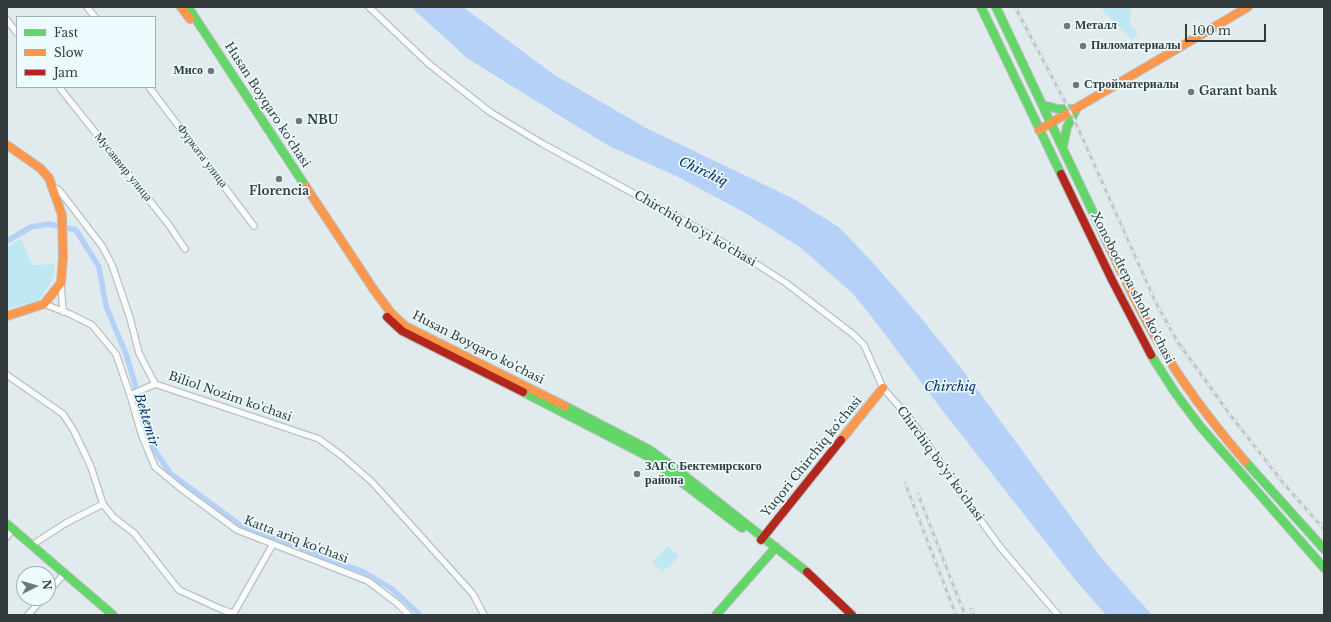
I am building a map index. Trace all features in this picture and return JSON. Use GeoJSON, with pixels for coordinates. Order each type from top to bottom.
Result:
{"type":"FeatureCollection","features":[{"type":"Feature","properties":{"kind":"main road","name":"Husan Boyqaro ko'chasi"},"geometry":{"type":"LineString","coordinates":[[181,7],[228,76],[377,304],[391,321],[402,331],[608,431]]}},
{"type":"Feature","properties":{"kind":"main road","name":"Husan Boyqaro ko'chasi"},"geometry":{"type":"LineString","coordinates":[[188,7],[374,290],[395,318],[405,326],[608,431],[647,456],[762,539],[848,614]]}},
{"type":"Feature","properties":{"kind":"main road","name":"Xonobodtepa shoh ko'chasi"},"geometry":{"type":"LineString","coordinates":[[981,7],[1112,280],[1154,361],[1200,426],[1324,568]]}},
{"type":"Feature","properties":{"kind":"main road","name":"Xonobodtepa shoh ko'chasi"},"geometry":{"type":"LineString","coordinates":[[996,7],[1150,329],[1170,362],[1212,421],[1324,549]]}},
{"type":"Feature","properties":{"kind":"main road"},"geometry":{"type":"LineString","coordinates":[[1039,130],[1248,7]]}},
{"type":"Feature","properties":{"kind":"main road"},"geometry":{"type":"LineString","coordinates":[[1043,105],[1061,110],[1077,109]]}},
{"type":"Feature","properties":{"kind":"main road"},"geometry":{"type":"LineString","coordinates":[[1063,148],[1066,127],[1077,109]]}},
{"type":"Feature","properties":{"kind":"main road","name":"Biliol Nozim ko'chasi"},"geometry":{"type":"LineString","coordinates":[[7,145],[40,168],[49,178],[53,187]]}},
{"type":"Feature","properties":{"kind":"main road"},"geometry":{"type":"LineString","coordinates":[[7,316],[44,304],[61,283],[64,257],[62,215],[53,187]]}},
{"type":"Feature","properties":{"kind":"main road","name":"Yuqori Chirchiq ko'chasi"},"geometry":{"type":"LineString","coordinates":[[762,539],[883,388]]}},
{"type":"Feature","properties":{"kind":"main road"},"geometry":{"type":"LineString","coordinates":[[10,526],[113,615]]}},
{"type":"Feature","properties":{"kind":"main road"},"geometry":{"type":"LineString","coordinates":[[716,615],[774,549]]}},
{"type":"Feature","properties":{"kind":"street"},"geometry":{"type":"LineString","coordinates":[[87,7],[94,16]]}},
{"type":"Feature","properties":{"kind":"street","name":"Chirchiq bo'yi ko'chasi"},"geometry":{"type":"LineString","coordinates":[[369,7],[429,64],[490,112],[543,144],[721,241],[786,284],[859,340],[864,345],[883,388],[912,421],[967,502],[1001,548],[1058,615]]}},
{"type":"Feature","properties":{"kind":"street"},"geometry":{"type":"LineString","coordinates":[[7,20],[16,32]]}},
{"type":"Feature","properties":{"kind":"street","name":"Мусаввир улица"},"geometry":{"type":"LineString","coordinates":[[60,88],[169,225],[185,249]]}},
{"type":"Feature","properties":{"kind":"street","name":"Фурката улица"},"geometry":{"type":"LineString","coordinates":[[149,88],[254,226]]}},
{"type":"Feature","properties":{"kind":"street","name":"Biliol Nozim ko'chasi"},"geometry":{"type":"LineString","coordinates":[[53,187],[59,190],[102,246],[112,265],[130,318],[139,353],[155,384],[319,440],[342,456],[372,482],[473,594],[484,615]]}},
{"type":"Feature","properties":{"kind":"street"},"geometry":{"type":"LineString","coordinates":[[61,283],[63,312]]}},
{"type":"Feature","properties":{"kind":"street","name":"Katta ariq ko'chasi"},"geometry":{"type":"LineString","coordinates":[[44,304],[70,314],[92,325],[116,354],[142,436],[155,467],[178,487],[237,530],[368,581],[398,604],[409,615]]}},
{"type":"Feature","properties":{"kind":"street"},"geometry":{"type":"LineString","coordinates":[[7,375],[63,414],[74,431],[91,467],[103,504],[113,517],[134,533],[179,590],[231,613],[235,611],[273,544]]}},
{"type":"Feature","properties":{"kind":"street"},"geometry":{"type":"LineString","coordinates":[[130,395],[155,384]]}},
{"type":"Feature","properties":{"kind":"street"},"geometry":{"type":"LineString","coordinates":[[32,545],[66,523],[103,504]]}},
{"type":"Feature","properties":{"kind":"street"},"geometry":{"type":"LineString","coordinates":[[7,537],[10,526]]}},
{"type":"Feature","properties":{"kind":"street"},"geometry":{"type":"LineString","coordinates":[[56,583],[65,573]]}},
{"type":"Feature","properties":{"kind":"street"},"geometry":{"type":"LineString","coordinates":[[28,615],[36,606]]}},
{"type":"Feature","properties":{"kind":"shaded area"},"geometry":{"type":"Polygon","coordinates":[[[1100,7],[1133,7],[1130,12],[1130,24],[1138,33],[1132,40],[1100,7]]]}},
{"type":"Feature","properties":{"kind":"shaded area"},"geometry":{"type":"Polygon","coordinates":[[[20,239],[33,265],[55,264],[53,279],[39,300],[7,309],[7,248],[20,239]]]}},
{"type":"Feature","properties":{"kind":"shaded area"},"geometry":{"type":"Polygon","coordinates":[[[669,546],[679,557],[662,572],[652,561],[669,546]]]}},
{"type":"Feature","properties":{"kind":"water","name":"Chirchiq"},"geometry":{"type":"Polygon","coordinates":[[[411,7],[463,7],[553,74],[646,128],[794,199],[840,228],[922,319],[965,373],[1102,559],[1152,615],[1106,615],[1077,582],[942,410],[868,312],[852,293],[800,247],[742,211],[676,176],[609,146],[565,119],[467,58],[411,7]]]}},
{"type":"Feature","properties":{"kind":"waterway","name":"Bektemir"},"geometry":{"type":"LineString","coordinates":[[7,241],[31,227],[49,224],[76,230],[99,267],[106,306],[126,354],[155,451],[171,474],[240,525],[276,540],[364,572],[392,589],[420,615]]}},
{"type":"Feature","properties":{"kind":"railway"},"geometry":{"type":"LineString","coordinates":[[1015,7],[1073,117],[1156,303],[1177,341],[1231,416],[1284,484],[1324,529]]}},
{"type":"Feature","properties":{"kind":"railway"},"geometry":{"type":"LineString","coordinates":[[905,483],[956,615]]}},
{"type":"Feature","properties":{"kind":"railway"},"geometry":{"type":"LineString","coordinates":[[918,494],[965,615]]}},
{"type":"Feature","properties":{"kind":"railway"},"geometry":{"type":"LineString","coordinates":[[971,609],[974,615]]}},
{"type":"Feature","properties":{"kind":"traffic: fast"},"geometry":{"type":"LineString","coordinates":[[188,7],[306,187]]}},
{"type":"Feature","properties":{"kind":"traffic: fast"},"geometry":{"type":"LineString","coordinates":[[981,7],[1061,174]]}},
{"type":"Feature","properties":{"kind":"traffic: fast"},"geometry":{"type":"LineString","coordinates":[[996,7],[1107,242]]}},
{"type":"Feature","properties":{"kind":"traffic: fast"},"geometry":{"type":"LineString","coordinates":[[1043,105],[1058,109],[1074,109]]}},
{"type":"Feature","properties":{"kind":"traffic: fast"},"geometry":{"type":"LineString","coordinates":[[1063,147],[1067,127],[1076,110]]}},
{"type":"Feature","properties":{"kind":"traffic: fast"},"geometry":{"type":"LineString","coordinates":[[1151,355],[1176,394],[1200,426],[1324,568]]}},
{"type":"Feature","properties":{"kind":"traffic: fast"},"geometry":{"type":"LineString","coordinates":[[523,392],[647,456],[742,528]]}},
{"type":"Feature","properties":{"kind":"traffic: fast"},"geometry":{"type":"LineString","coordinates":[[565,406],[650,450],[807,572]]}},
{"type":"Feature","properties":{"kind":"traffic: fast"},"geometry":{"type":"LineString","coordinates":[[1245,461],[1324,549]]}},
{"type":"Feature","properties":{"kind":"traffic: fast"},"geometry":{"type":"LineString","coordinates":[[7,524],[113,615]]}},
{"type":"Feature","properties":{"kind":"traffic: fast"},"geometry":{"type":"LineString","coordinates":[[716,615],[776,547]]}},
{"type":"Feature","properties":{"kind":"traffic: slow"},"geometry":{"type":"LineString","coordinates":[[181,7],[190,19]]}},
{"type":"Feature","properties":{"kind":"traffic: slow"},"geometry":{"type":"LineString","coordinates":[[1039,130],[1248,7]]}},
{"type":"Feature","properties":{"kind":"traffic: slow"},"geometry":{"type":"LineString","coordinates":[[7,145],[40,168],[49,178],[62,215],[63,257],[61,283],[44,304],[7,316]]}},
{"type":"Feature","properties":{"kind":"traffic: slow"},"geometry":{"type":"LineString","coordinates":[[306,187],[374,290],[391,313],[405,326],[565,406]]}},
{"type":"Feature","properties":{"kind":"traffic: slow"},"geometry":{"type":"LineString","coordinates":[[1107,242],[1143,316],[1177,372],[1198,403],[1245,461]]}},
{"type":"Feature","properties":{"kind":"traffic: slow"},"geometry":{"type":"LineString","coordinates":[[841,440],[883,388]]}},
{"type":"Feature","properties":{"kind":"traffic: jam"},"geometry":{"type":"LineString","coordinates":[[1061,174],[1112,280],[1151,355]]}},
{"type":"Feature","properties":{"kind":"traffic: jam"},"geometry":{"type":"LineString","coordinates":[[387,317],[402,331],[523,392]]}},
{"type":"Feature","properties":{"kind":"traffic: jam"},"geometry":{"type":"LineString","coordinates":[[761,540],[841,440]]}},
{"type":"Feature","properties":{"kind":"traffic: jam"},"geometry":{"type":"LineString","coordinates":[[807,572],[852,615]]}},
{"type":"Feature","properties":{"kind":"place","name":"Металл"},"geometry":{"type":"Point","coordinates":[1067,26]}},
{"type":"Feature","properties":{"kind":"place","name":"Пиломатериалы"},"geometry":{"type":"Point","coordinates":[1083,46]}},
{"type":"Feature","properties":{"kind":"place","name":"Мисо"},"geometry":{"type":"Point","coordinates":[211,71]}},
{"type":"Feature","properties":{"kind":"place","name":"Стройматериалы"},"geometry":{"type":"Point","coordinates":[1076,85]}},
{"type":"Feature","properties":{"kind":"place","name":"Garant bank"},"geometry":{"type":"Point","coordinates":[1191,92]}},
{"type":"Feature","properties":{"kind":"place","name":"NBU"},"geometry":{"type":"Point","coordinates":[299,121]}},
{"type":"Feature","properties":{"kind":"place","name":"Florencia"},"geometry":{"type":"Point","coordinates":[279,179]}},
{"type":"Feature","properties":{"kind":"place","name":"ЗАГС Бектемирского района"},"geometry":{"type":"Point","coordinates":[637,474]}}]}
